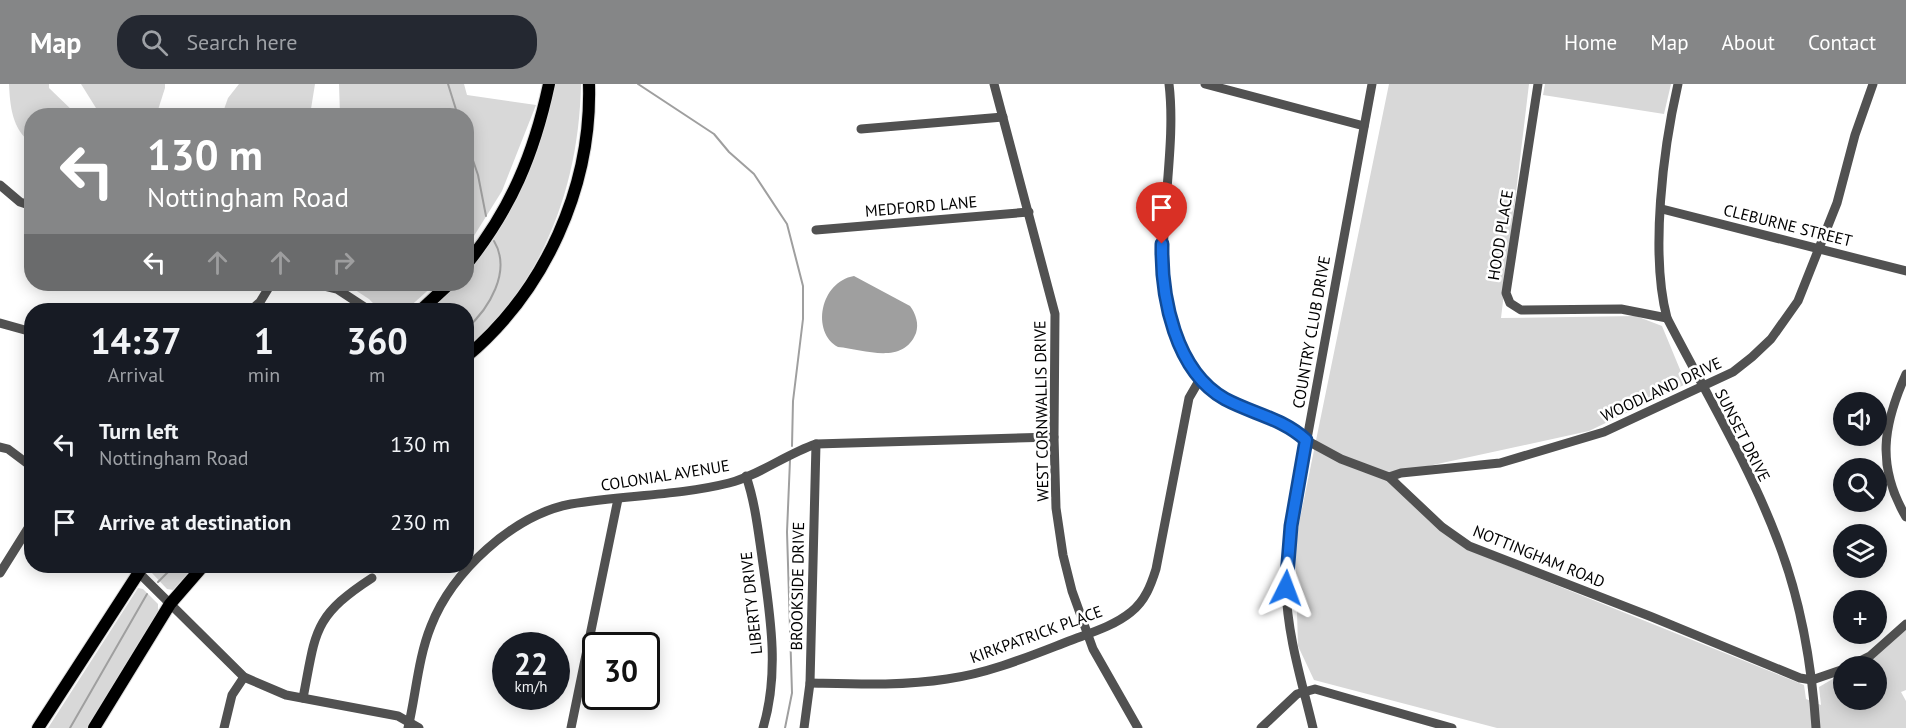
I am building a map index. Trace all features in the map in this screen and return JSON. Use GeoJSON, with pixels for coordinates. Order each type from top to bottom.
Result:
{"type":"FeatureCollection","features":[{"type":"Feature","properties":{"kind":"main road"},"geometry":{"type":"LineString","coordinates":[[474,254],[487,237],[525,172],[549,84]]}},
{"type":"Feature","properties":{"kind":"main road"},"geometry":{"type":"LineString","coordinates":[[474,349],[510,314],[529,288],[558,237],[582,160],[589,84]]}},
{"type":"Feature","properties":{"kind":"main road"},"geometry":{"type":"LineString","coordinates":[[429,303],[441,291]]}},
{"type":"Feature","properties":{"kind":"main road"},"geometry":{"type":"LineString","coordinates":[[38,728],[135,573]]}},
{"type":"Feature","properties":{"kind":"main road"},"geometry":{"type":"LineString","coordinates":[[94,728],[170,604],[197,573]]}},
{"type":"Feature","properties":{"kind":"street","name":"WEST CORNWALLIS DRIVE"},"geometry":{"type":"LineString","coordinates":[[994,84],[1055,314],[1054,437],[1056,508],[1061,546],[1072,591],[1087,634],[1138,728]]}},
{"type":"Feature","properties":{"kind":"street","name":"NOTTINGHAM ROAD"},"geometry":{"type":"LineString","coordinates":[[1169,84],[1172,147],[1162,257],[1174,326],[1181,348],[1200,380],[1210,390],[1227,400],[1292,427],[1306,440],[1341,459],[1389,477],[1443,527],[1469,546],[1800,678],[1812,680]]}},
{"type":"Feature","properties":{"kind":"street"},"geometry":{"type":"LineString","coordinates":[[1205,84],[1364,126]]}},
{"type":"Feature","properties":{"kind":"street","name":"COUNTRY CLUB DRIVE"},"geometry":{"type":"LineString","coordinates":[[1313,728],[1291,631],[1286,588],[1291,526],[1372,84]]}},
{"type":"Feature","properties":{"kind":"street","name":"HOOD PLACE"},"geometry":{"type":"LineString","coordinates":[[1538,84],[1506,293],[1510,303],[1521,310],[1621,309],[1667,318]]}},
{"type":"Feature","properties":{"kind":"street","name":"SUNSET DRIVE"},"geometry":{"type":"LineString","coordinates":[[1678,84],[1665,158],[1662,209],[1660,275],[1667,318],[1779,543],[1792,584],[1812,680],[1816,728]]}},
{"type":"Feature","properties":{"kind":"street","name":"WOODLAND DRIVE"},"geometry":{"type":"LineString","coordinates":[[1389,477],[1401,473],[1477,467],[1527,456],[1621,426],[1733,372],[1771,339],[1798,300],[1837,203],[1855,135],[1873,84]]}},
{"type":"Feature","properties":{"kind":"street"},"geometry":{"type":"LineString","coordinates":[[861,129],[1003,117]]}},
{"type":"Feature","properties":{"kind":"street"},"geometry":{"type":"LineString","coordinates":[[0,185],[24,203]]}},
{"type":"Feature","properties":{"kind":"street","name":"CLEBURNE STREET"},"geometry":{"type":"LineString","coordinates":[[1662,209],[1906,271]]}},
{"type":"Feature","properties":{"kind":"street","name":"MEDFORD LANE"},"geometry":{"type":"LineString","coordinates":[[816,230],[1029,212]]}},
{"type":"Feature","properties":{"kind":"street"},"geometry":{"type":"LineString","coordinates":[[340,291],[358,303]]}},
{"type":"Feature","properties":{"kind":"street"},"geometry":{"type":"LineString","coordinates":[[0,323],[24,330]]}},
{"type":"Feature","properties":{"kind":"street"},"geometry":{"type":"LineString","coordinates":[[1906,374],[1887,423],[1885,447],[1892,492],[1906,517]]}},
{"type":"Feature","properties":{"kind":"street","name":"KIRKPATRICK PLACE"},"geometry":{"type":"LineString","coordinates":[[810,683],[864,684],[946,680],[1017,661],[1087,634],[1132,612],[1150,586],[1189,398],[1200,380]]}},
{"type":"Feature","properties":{"kind":"street","name":"COLONIAL AVENUE"},"geometry":{"type":"LineString","coordinates":[[474,561],[504,536],[537,516],[567,505],[730,483],[797,450],[816,444],[1054,437]]}},
{"type":"Feature","properties":{"kind":"street","name":"BROOKSIDE DRIVE"},"geometry":{"type":"LineString","coordinates":[[804,728],[810,683],[816,444]]}},
{"type":"Feature","properties":{"kind":"street"},"geometry":{"type":"LineString","coordinates":[[0,447],[24,462]]}},
{"type":"Feature","properties":{"kind":"street","name":"LIBERTY DRIVE"},"geometry":{"type":"LineString","coordinates":[[746,476],[753,497],[772,629],[770,695],[763,728]]}},
{"type":"Feature","properties":{"kind":"street"},"geometry":{"type":"LineString","coordinates":[[571,728],[618,499]]}},
{"type":"Feature","properties":{"kind":"street"},"geometry":{"type":"LineString","coordinates":[[0,573],[24,535]]}},
{"type":"Feature","properties":{"kind":"street"},"geometry":{"type":"LineString","coordinates":[[142,573],[170,604],[244,677],[286,695],[398,716],[409,726],[419,728]]}},
{"type":"Feature","properties":{"kind":"street","name":"COLONIAL AVENUE"},"geometry":{"type":"LineString","coordinates":[[409,726],[430,627],[439,607],[465,573]]}},
{"type":"Feature","properties":{"kind":"street"},"geometry":{"type":"LineString","coordinates":[[303,698],[316,632],[327,613],[372,578]]}},
{"type":"Feature","properties":{"kind":"street"},"geometry":{"type":"LineString","coordinates":[[1870,656],[1906,624]]}},
{"type":"Feature","properties":{"kind":"street"},"geometry":{"type":"LineString","coordinates":[[1812,680],[1833,673]]}},
{"type":"Feature","properties":{"kind":"street"},"geometry":{"type":"LineString","coordinates":[[224,728],[232,695],[244,677]]}},
{"type":"Feature","properties":{"kind":"street"},"geometry":{"type":"LineString","coordinates":[[1261,728],[1297,694],[1315,689],[1452,728]]}},
{"type":"Feature","properties":{"kind":"shaded area"},"geometry":{"type":"Polygon","coordinates":[[[9,84],[49,84],[49,88],[70,108],[24,108],[24,136],[16,124],[11,109],[9,84]]]}},
{"type":"Feature","properties":{"kind":"shaded area"},"geometry":{"type":"Polygon","coordinates":[[[81,84],[165,84],[159,108],[96,108],[81,84]]]}},
{"type":"Feature","properties":{"kind":"shaded area"},"geometry":{"type":"Polygon","coordinates":[[[239,84],[315,84],[311,108],[224,108],[228,98],[239,84]]]}},
{"type":"Feature","properties":{"kind":"shaded area"},"geometry":{"type":"Polygon","coordinates":[[[339,84],[464,84],[467,95],[536,105],[502,191],[474,236],[474,108],[340,108],[339,84]]]}},
{"type":"Feature","properties":{"kind":"shaded area"},"geometry":{"type":"Polygon","coordinates":[[[555,84],[581,84],[579,122],[573,158],[552,229],[517,293],[494,322],[474,342],[474,303],[438,303],[449,291],[474,291],[474,261],[521,186],[537,149],[555,84]]]}},
{"type":"Feature","properties":{"kind":"shaded area"},"geometry":{"type":"Polygon","coordinates":[[[1389,84],[1529,84],[1501,318],[1636,316],[1662,326],[1686,384],[1589,431],[1396,473],[1410,503],[1464,548],[1804,685],[1806,699],[1821,705],[1819,687],[1833,679],[1833,710],[1887,710],[1887,656],[1872,656],[1906,630],[1906,690],[1901,692],[1906,701],[1906,728],[1497,728],[1314,680],[1298,646],[1295,543],[1389,84]]]}},
{"type":"Feature","properties":{"kind":"shaded area"},"geometry":{"type":"Polygon","coordinates":[[[1545,84],[1671,84],[1664,114],[1543,95],[1545,84]]]}},
{"type":"Feature","properties":{"kind":"shaded area"},"geometry":{"type":"Polygon","coordinates":[[[854,276],[912,309],[917,330],[910,343],[902,349],[882,353],[870,352],[838,347],[830,340],[824,330],[822,320],[827,297],[842,280],[854,276]]]}},
{"type":"Feature","properties":{"kind":"shaded area"},"geometry":{"type":"Polygon","coordinates":[[[357,291],[427,291],[414,303],[373,303],[357,291]]]}},
{"type":"Feature","properties":{"kind":"shaded area"},"geometry":{"type":"Polygon","coordinates":[[[152,573],[188,573],[173,590],[167,589],[152,573]]]}},
{"type":"Feature","properties":{"kind":"shaded area"},"geometry":{"type":"Polygon","coordinates":[[[138,588],[143,589],[158,604],[158,612],[87,728],[48,728],[138,588]]]}},
{"type":"Feature","properties":{"kind":"waterway"},"geometry":{"type":"LineString","coordinates":[[448,84],[456,108]]}},
{"type":"Feature","properties":{"kind":"waterway"},"geometry":{"type":"LineString","coordinates":[[638,84],[714,134],[729,152],[754,174],[787,224],[803,286],[803,319],[793,401],[792,446]]}},
{"type":"Feature","properties":{"kind":"waterway"},"geometry":{"type":"LineString","coordinates":[[474,163],[486,216]]}},
{"type":"Feature","properties":{"kind":"waterway"},"geometry":{"type":"LineString","coordinates":[[474,322],[490,300],[499,277],[499,253],[494,241]]}},
{"type":"Feature","properties":{"kind":"waterway"},"geometry":{"type":"LineString","coordinates":[[785,728],[792,693],[787,532],[790,460]]}},
{"type":"Feature","properties":{"kind":"waterway"},"geometry":{"type":"LineString","coordinates":[[158,582],[167,573]]}},
{"type":"Feature","properties":{"kind":"waterway"},"geometry":{"type":"LineString","coordinates":[[70,728],[147,594]]}},
{"type":"Feature","properties":{"kind":"route"},"geometry":{"type":"LineString","coordinates":[[1162,244],[1168,302],[1174,326],[1181,348],[1200,380],[1210,390],[1227,400],[1292,427],[1306,440],[1291,526],[1286,588]]}}]}
